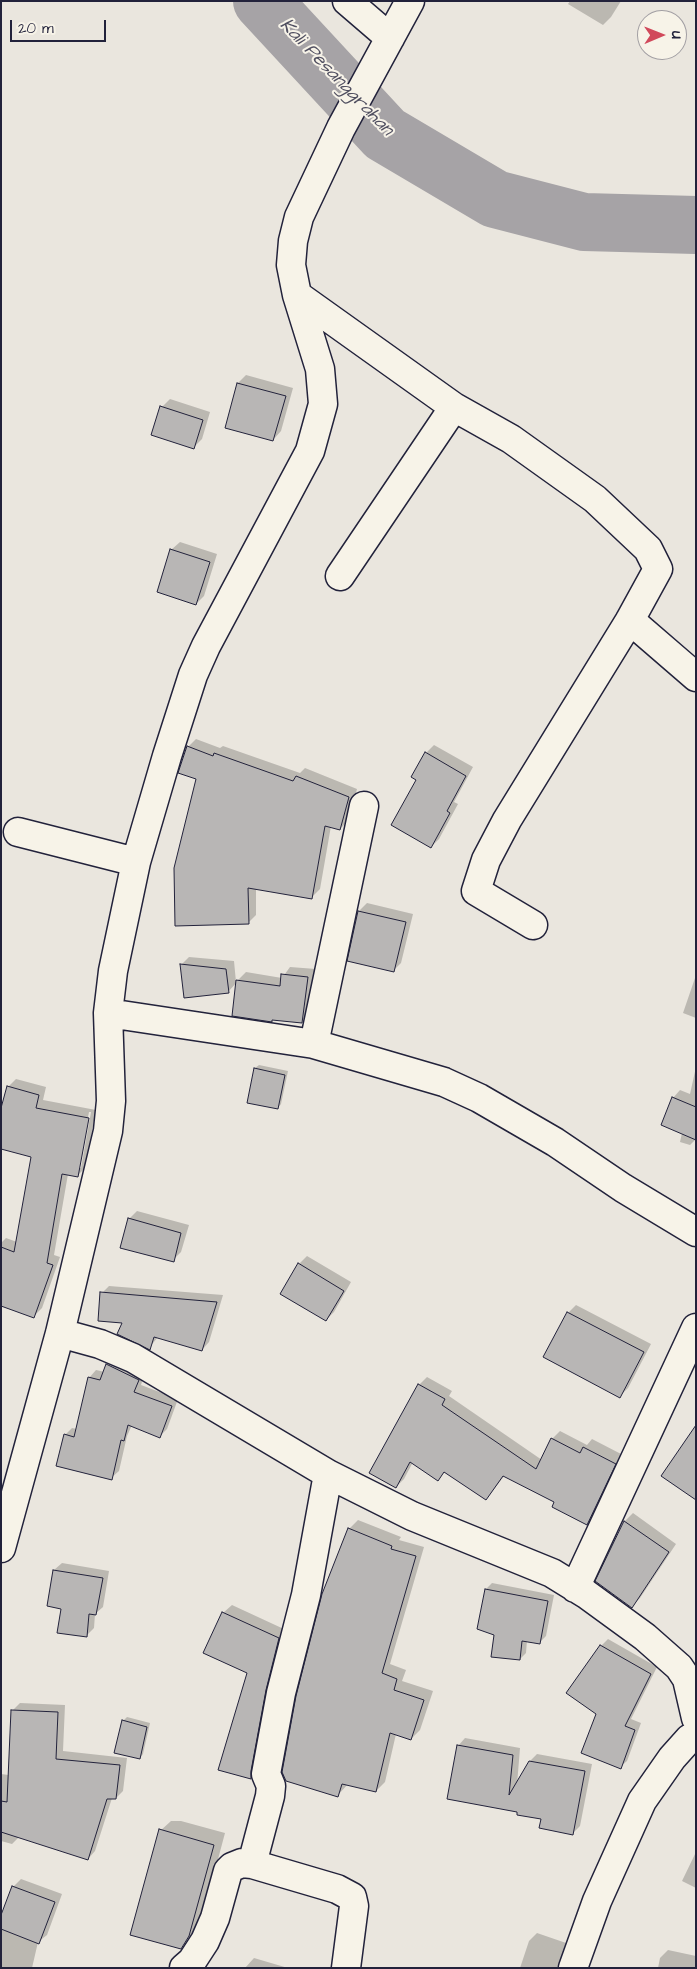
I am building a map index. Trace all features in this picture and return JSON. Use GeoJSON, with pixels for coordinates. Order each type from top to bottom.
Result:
{"type":"FeatureCollection","features":[{"type":"Feature","properties":{"kind":"street"},"geometry":{"type":"LineString","coordinates":[[347,1],[390,38]]}},
{"type":"Feature","properties":{"kind":"street"},"geometry":{"type":"LineString","coordinates":[[1,1548],[60,1333],[108,1131],[111,1101],[108,1014],[113,971],[136,862],[166,756],[193,675],[310,452],[323,404],[320,369],[297,295],[291,265],[293,241],[299,217],[341,128],[410,1]]}},
{"type":"Feature","properties":{"kind":"street"},"geometry":{"type":"LineString","coordinates":[[297,295],[454,408],[511,440],[595,499],[648,549],[658,569],[630,620],[507,820],[486,860],[476,891],[533,925]]}},
{"type":"Feature","properties":{"kind":"street"},"geometry":{"type":"LineString","coordinates":[[340,576],[454,408]]}},
{"type":"Feature","properties":{"kind":"street"},"geometry":{"type":"LineString","coordinates":[[630,620],[696,677]]}},
{"type":"Feature","properties":{"kind":"street"},"geometry":{"type":"LineString","coordinates":[[314,1044],[364,806]]}},
{"type":"Feature","properties":{"kind":"street"},"geometry":{"type":"LineString","coordinates":[[18,832],[136,862]]}},
{"type":"Feature","properties":{"kind":"street"},"geometry":{"type":"LineString","coordinates":[[108,1014],[314,1044],[444,1082],[479,1098],[555,1142],[623,1188],[696,1232]]}},
{"type":"Feature","properties":{"kind":"street"},"geometry":{"type":"LineString","coordinates":[[575,1588],[696,1328]]}},
{"type":"Feature","properties":{"kind":"street"},"geometry":{"type":"LineString","coordinates":[[60,1333],[100,1344],[133,1358],[328,1474],[412,1516],[552,1573],[644,1637],[678,1667],[687,1679],[696,1718]]}},
{"type":"Feature","properties":{"kind":"street"},"geometry":{"type":"LineString","coordinates":[[252,1864],[270,1796],[271,1786],[266,1774],[281,1693],[306,1595],[328,1474]]}},
{"type":"Feature","properties":{"kind":"street"},"geometry":{"type":"LineString","coordinates":[[573,1968],[597,1901],[642,1801],[672,1758],[689,1739],[696,1736]]}},
{"type":"Feature","properties":{"kind":"street"},"geometry":{"type":"LineString","coordinates":[[184,1968],[192,1961],[205,1941],[215,1918],[228,1871],[232,1866],[242,1863],[252,1864],[337,1889],[352,1897],[354,1906],[346,1968]]}},
{"type":"Feature","properties":{"kind":"building"},"geometry":{"type":"Polygon","coordinates":[[[237,383],[286,396],[273,441],[225,428],[237,383]]]}},
{"type":"Feature","properties":{"kind":"building"},"geometry":{"type":"Polygon","coordinates":[[[160,406],[203,420],[194,449],[151,435],[160,406]]]}},
{"type":"Feature","properties":{"kind":"building"},"geometry":{"type":"Polygon","coordinates":[[[170,549],[210,562],[196,605],[157,592],[170,549]]]}},
{"type":"Feature","properties":{"kind":"building"},"geometry":{"type":"Polygon","coordinates":[[[187,746],[213,756],[214,753],[293,781],[296,776],[349,797],[340,830],[325,826],[312,899],[248,888],[249,924],[175,926],[174,868],[196,779],[178,773],[187,746]]]}},
{"type":"Feature","properties":{"kind":"building"},"geometry":{"type":"Polygon","coordinates":[[[425,752],[466,776],[447,811],[450,813],[431,848],[391,825],[416,780],[411,777],[425,752]]]}},
{"type":"Feature","properties":{"kind":"building"},"geometry":{"type":"Polygon","coordinates":[[[358,911],[406,922],[394,972],[347,961],[358,911]]]}},
{"type":"Feature","properties":{"kind":"building"},"geometry":{"type":"Polygon","coordinates":[[[180,964],[226,969],[229,993],[184,998],[180,964]]]}},
{"type":"Feature","properties":{"kind":"building"},"geometry":{"type":"Polygon","coordinates":[[[281,974],[308,977],[302,1023],[272,1020],[272,1022],[232,1016],[236,980],[280,986],[281,974]]]}},
{"type":"Feature","properties":{"kind":"building"},"geometry":{"type":"Polygon","coordinates":[[[254,1068],[285,1075],[278,1109],[247,1103],[254,1068]]]}},
{"type":"Feature","properties":{"kind":"building"},"geometry":{"type":"Polygon","coordinates":[[[7,1086],[39,1095],[36,1108],[89,1118],[78,1177],[62,1174],[47,1263],[53,1265],[34,1318],[1,1306],[1,1247],[14,1252],[31,1157],[1,1149],[1,1108],[7,1086]]]}},
{"type":"Feature","properties":{"kind":"building"},"geometry":{"type":"Polygon","coordinates":[[[672,1097],[696,1107],[696,1140],[661,1125],[672,1097]]]}},
{"type":"Feature","properties":{"kind":"building"},"geometry":{"type":"Polygon","coordinates":[[[128,1218],[181,1233],[174,1262],[120,1248],[128,1218]]]}},
{"type":"Feature","properties":{"kind":"building"},"geometry":{"type":"Polygon","coordinates":[[[298,1263],[344,1291],[326,1321],[280,1294],[298,1263]]]}},
{"type":"Feature","properties":{"kind":"building"},"geometry":{"type":"Polygon","coordinates":[[[100,1292],[217,1302],[202,1351],[154,1337],[150,1350],[117,1334],[122,1323],[98,1321],[100,1292]]]}},
{"type":"Feature","properties":{"kind":"building"},"geometry":{"type":"Polygon","coordinates":[[[567,1312],[644,1352],[620,1398],[543,1357],[567,1312]]]}},
{"type":"Feature","properties":{"kind":"building"},"geometry":{"type":"Polygon","coordinates":[[[106,1364],[139,1380],[134,1392],[172,1406],[160,1438],[128,1425],[124,1441],[121,1440],[112,1480],[56,1466],[64,1434],[74,1437],[88,1377],[100,1380],[106,1364]]]}},
{"type":"Feature","properties":{"kind":"building"},"geometry":{"type":"Polygon","coordinates":[[[418,1384],[445,1399],[442,1405],[536,1469],[551,1438],[580,1453],[583,1447],[616,1464],[587,1525],[552,1507],[554,1502],[503,1476],[486,1500],[444,1472],[438,1481],[410,1462],[396,1488],[369,1473],[418,1384]]]}},
{"type":"Feature","properties":{"kind":"building"},"geometry":{"type":"Polygon","coordinates":[[[696,1425],[696,1500],[661,1476],[696,1425]]]}},
{"type":"Feature","properties":{"kind":"building"},"geometry":{"type":"Polygon","coordinates":[[[624,1521],[669,1552],[632,1608],[595,1581],[624,1521]]]}},
{"type":"Feature","properties":{"kind":"building"},"geometry":{"type":"Polygon","coordinates":[[[348,1528],[392,1546],[391,1549],[416,1556],[382,1673],[397,1679],[394,1690],[424,1700],[411,1740],[390,1733],[376,1792],[342,1784],[338,1797],[286,1781],[282,1772],[296,1696],[322,1594],[348,1528]]]}},
{"type":"Feature","properties":{"kind":"building"},"geometry":{"type":"Polygon","coordinates":[[[53,1570],[103,1578],[96,1615],[89,1614],[87,1637],[57,1633],[61,1609],[47,1606],[53,1570]]]}},
{"type":"Feature","properties":{"kind":"building"},"geometry":{"type":"Polygon","coordinates":[[[485,1589],[548,1601],[540,1644],[522,1641],[520,1660],[491,1657],[494,1635],[477,1629],[485,1589]]]}},
{"type":"Feature","properties":{"kind":"building"},"geometry":{"type":"Polygon","coordinates":[[[222,1612],[279,1638],[266,1690],[251,1779],[218,1770],[247,1673],[203,1653],[222,1612]]]}},
{"type":"Feature","properties":{"kind":"building"},"geometry":{"type":"Polygon","coordinates":[[[600,1645],[651,1674],[625,1726],[635,1730],[621,1769],[581,1753],[596,1714],[566,1693],[600,1645]]]}},
{"type":"Feature","properties":{"kind":"building"},"geometry":{"type":"Polygon","coordinates":[[[11,1710],[58,1712],[56,1759],[120,1765],[116,1799],[107,1799],[88,1860],[1,1832],[1,1801],[7,1802],[11,1710]]]}},
{"type":"Feature","properties":{"kind":"building"},"geometry":{"type":"Polygon","coordinates":[[[122,1720],[147,1727],[140,1759],[114,1753],[122,1720]]]}},
{"type":"Feature","properties":{"kind":"building"},"geometry":{"type":"Polygon","coordinates":[[[457,1745],[513,1755],[509,1795],[529,1761],[585,1771],[573,1835],[539,1828],[541,1819],[517,1815],[517,1812],[447,1799],[457,1745]]]}},
{"type":"Feature","properties":{"kind":"building"},"geometry":{"type":"Polygon","coordinates":[[[159,1829],[214,1845],[189,1936],[181,1949],[130,1935],[159,1829]]]}},
{"type":"Feature","properties":{"kind":"building"},"geometry":{"type":"Polygon","coordinates":[[[12,1886],[55,1902],[39,1944],[1,1929],[1,1915],[12,1886]]]}},
{"type":"Feature","properties":{"kind":"waterway","name":"Kali Pesanggrahan"},"geometry":{"type":"LineString","coordinates":[[262,1],[385,134],[495,199],[584,222],[696,225]]}}]}
